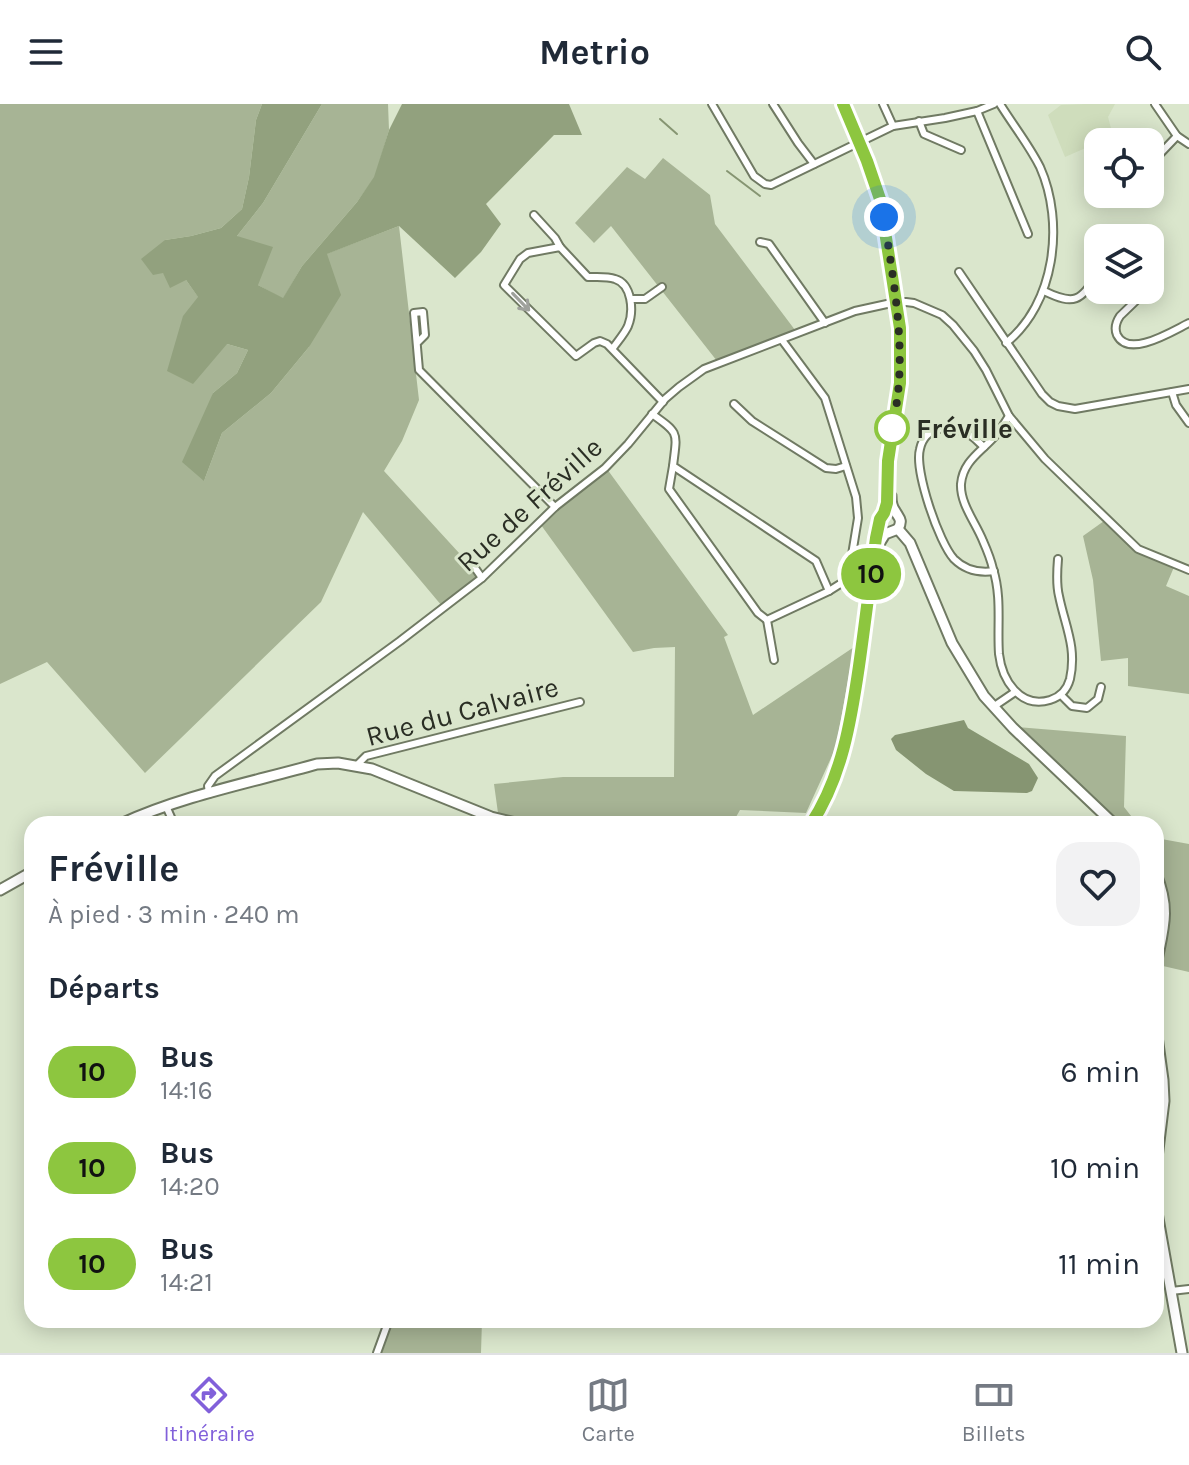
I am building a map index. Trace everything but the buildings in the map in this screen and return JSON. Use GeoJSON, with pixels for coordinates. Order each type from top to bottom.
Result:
{"type":"FeatureCollection","features":[{"type":"Feature","properties":{"kind":"street"},"geometry":{"type":"LineString","coordinates":[[712,104],[754,176],[771,185],[893,126],[977,111],[990,105]]}},
{"type":"Feature","properties":{"kind":"street"},"geometry":{"type":"LineString","coordinates":[[773,104],[814,164]]}},
{"type":"Feature","properties":{"kind":"street"},"geometry":{"type":"LineString","coordinates":[[816,816],[836,774],[851,719],[880,519],[890,512],[892,503],[888,478],[890,440],[901,371],[900,328],[880,199],[843,104]]}},
{"type":"Feature","properties":{"kind":"street"},"geometry":{"type":"LineString","coordinates":[[883,104],[893,126]]}},
{"type":"Feature","properties":{"kind":"street"},"geometry":{"type":"LineString","coordinates":[[1000,104],[1033,154],[1047,188],[1053,234],[1044,291],[1027,320],[1006,343]]}},
{"type":"Feature","properties":{"kind":"street"},"geometry":{"type":"LineString","coordinates":[[1155,104],[1177,136],[1189,144]]}},
{"type":"Feature","properties":{"kind":"street"},"geometry":{"type":"LineString","coordinates":[[977,111],[1028,234]]}},
{"type":"Feature","properties":{"kind":"street"},"geometry":{"type":"LineString","coordinates":[[919,121],[924,134],[961,150]]}},
{"type":"Feature","properties":{"kind":"street"},"geometry":{"type":"LineString","coordinates":[[1164,150],[1177,136]]}},
{"type":"Feature","properties":{"kind":"street"},"geometry":{"type":"LineString","coordinates":[[534,215],[588,277],[611,277],[620,280],[626,288],[631,299],[628,326],[613,348]]}},
{"type":"Feature","properties":{"kind":"street"},"geometry":{"type":"LineString","coordinates":[[760,242],[769,244],[825,323]]}},
{"type":"Feature","properties":{"kind":"street"},"geometry":{"type":"LineString","coordinates":[[560,247],[528,253],[520,259],[504,285],[576,356],[600,341],[613,348],[663,402]]}},
{"type":"Feature","properties":{"kind":"street"},"geometry":{"type":"LineString","coordinates":[[959,272],[1050,402],[1075,409],[1189,389]]}},
{"type":"Feature","properties":{"kind":"street"},"geometry":{"type":"LineString","coordinates":[[631,299],[645,299],[662,287]]}},
{"type":"Feature","properties":{"kind":"street"},"geometry":{"type":"LineString","coordinates":[[1044,291],[1072,300],[1084,295]]}},
{"type":"Feature","properties":{"kind":"street"},"geometry":{"type":"LineString","coordinates":[[896,302],[914,303],[942,315],[953,325],[986,370],[1009,416],[1045,459],[1138,549],[1189,570]]}},
{"type":"Feature","properties":{"kind":"street","name":"Rue de Fréville"},"geometry":{"type":"LineString","coordinates":[[212,793],[213,785],[210,782],[215,776],[482,578],[555,507],[605,468],[663,402],[704,369],[855,311],[896,302]]}},
{"type":"Feature","properties":{"kind":"street"},"geometry":{"type":"LineString","coordinates":[[1132,304],[1117,321],[1116,331],[1127,343],[1146,343],[1189,323]]}},
{"type":"Feature","properties":{"kind":"street"},"geometry":{"type":"LineString","coordinates":[[767,620],[848,579],[858,518],[856,497],[825,398],[782,340]]}},
{"type":"Feature","properties":{"kind":"street"},"geometry":{"type":"LineString","coordinates":[[417,343],[419,370],[555,507]]}},
{"type":"Feature","properties":{"kind":"street"},"geometry":{"type":"LineString","coordinates":[[1172,392],[1176,405],[1189,423]]}},
{"type":"Feature","properties":{"kind":"street"},"geometry":{"type":"LineString","coordinates":[[734,404],[752,421],[826,468],[846,466]]}},
{"type":"Feature","properties":{"kind":"street"},"geometry":{"type":"LineString","coordinates":[[652,414],[676,436],[669,489],[758,613],[767,620],[774,660]]}},
{"type":"Feature","properties":{"kind":"street"},"geometry":{"type":"LineString","coordinates":[[1009,416],[964,470],[961,490],[994,571],[1002,668],[1015,692],[1030,701],[1054,699],[1061,695],[1070,679],[1072,650],[1059,596],[1058,559]]}},
{"type":"Feature","properties":{"kind":"street"},"geometry":{"type":"LineString","coordinates":[[984,447],[959,429],[938,428],[931,431],[920,445],[920,470],[937,527],[952,558],[981,573],[994,571]]}},
{"type":"Feature","properties":{"kind":"street"},"geometry":{"type":"LineString","coordinates":[[673,466],[816,561],[829,591]]}},
{"type":"Feature","properties":{"kind":"street"},"geometry":{"type":"LineString","coordinates":[[874,553],[882,538],[900,524],[900,518],[890,512]]}},
{"type":"Feature","properties":{"kind":"street"},"geometry":{"type":"LineString","coordinates":[[880,524],[883,529],[893,530],[910,543],[952,643],[993,707],[1106,816]]}},
{"type":"Feature","properties":{"kind":"street"},"geometry":{"type":"LineString","coordinates":[[475,568],[482,578]]}},
{"type":"Feature","properties":{"kind":"street"},"geometry":{"type":"LineString","coordinates":[[1061,695],[1072,706],[1087,708],[1098,699],[1101,687]]}},
{"type":"Feature","properties":{"kind":"street"},"geometry":{"type":"LineString","coordinates":[[993,707],[1015,692]]}},
{"type":"Feature","properties":{"kind":"street","name":"Rue du Calvaire"},"geometry":{"type":"LineString","coordinates":[[357,765],[366,756],[580,702]]}},
{"type":"Feature","properties":{"kind":"street"},"geometry":{"type":"LineString","coordinates":[[141,816],[166,806],[317,764],[338,763],[372,769],[489,816]]}},
{"type":"Feature","properties":{"kind":"street"},"geometry":{"type":"LineString","coordinates":[[166,806],[170,816]]}},
{"type":"Feature","properties":{"kind":"street"},"geometry":{"type":"LineString","coordinates":[[0,890],[24,876]]}},
{"type":"Feature","properties":{"kind":"street"},"geometry":{"type":"LineString","coordinates":[[1164,897],[1164,926]]}},
{"type":"Feature","properties":{"kind":"street"},"geometry":{"type":"LineString","coordinates":[[1164,1252],[1182,1353]]}},
{"type":"Feature","properties":{"kind":"street"},"geometry":{"type":"LineString","coordinates":[[1171,1291],[1189,1289]]}},
{"type":"Feature","properties":{"kind":"street"},"geometry":{"type":"LineString","coordinates":[[377,1353],[386,1328]]}},
{"type":"Feature","properties":{"kind":"shaded area"},"geometry":{"type":"Polygon","coordinates":[[[0,104],[262,104],[256,120],[242,209],[221,228],[165,240],[163,273],[186,280],[199,298],[183,317],[227,344],[248,350],[237,373],[213,393],[204,481],[222,433],[271,393],[309,347],[326,254],[399,226],[419,400],[402,441],[384,471],[481,577],[442,606],[363,512],[321,602],[145,773],[47,662],[0,684],[0,104]]]}},
{"type":"Feature","properties":{"kind":"shaded area"},"geometry":{"type":"Polygon","coordinates":[[[262,104],[322,104],[263,203],[237,236],[273,247],[258,285],[283,298],[302,266],[357,202],[374,177],[389,130],[402,104],[569,104],[582,135],[554,135],[486,204],[501,224],[481,252],[455,278],[399,226],[327,254],[341,295],[309,347],[271,393],[222,433],[204,481],[182,462],[213,393],[237,373],[248,350],[227,344],[193,384],[167,371],[183,316],[198,297],[186,280],[170,288],[163,273],[153,275],[141,259],[165,240],[221,228],[242,209],[256,120],[262,104]]]}},
{"type":"Feature","properties":{"kind":"shaded area"},"geometry":{"type":"Polygon","coordinates":[[[322,104],[388,104],[389,130],[375,177],[302,266],[283,299],[258,285],[237,236],[263,203],[322,104]]]}},
{"type":"Feature","properties":{"kind":"shaded area"},"geometry":{"type":"Polygon","coordinates":[[[1115,104],[1108,117],[1111,128],[1084,128],[1084,149],[1065,157],[1048,115],[1061,105],[1115,104]]]}},
{"type":"Feature","properties":{"kind":"shaded area"},"geometry":{"type":"Polygon","coordinates":[[[663,158],[710,195],[715,224],[795,330],[717,361],[611,226],[594,243],[575,223],[627,167],[645,179],[663,158]]]}},
{"type":"Feature","properties":{"kind":"shaded area"},"geometry":{"type":"Polygon","coordinates":[[[607,469],[728,635],[724,637],[753,715],[854,647],[836,747],[806,813],[740,810],[737,816],[510,816],[498,813],[494,784],[563,777],[674,777],[675,647],[633,652],[541,525],[607,469]]]}},
{"type":"Feature","properties":{"kind":"shaded area"},"geometry":{"type":"Polygon","coordinates":[[[1104,521],[1137,551],[1174,567],[1166,586],[1189,596],[1189,694],[1128,686],[1128,658],[1101,661],[1093,580],[1083,536],[1104,521]]]}},
{"type":"Feature","properties":{"kind":"shaded area"},"geometry":{"type":"Polygon","coordinates":[[[964,720],[968,728],[1029,764],[1038,778],[1032,791],[954,791],[896,750],[891,739],[895,735],[964,720]]]}},
{"type":"Feature","properties":{"kind":"shaded area"},"geometry":{"type":"Polygon","coordinates":[[[1017,727],[1126,736],[1124,807],[1131,816],[1109,816],[1017,727]]]}},
{"type":"Feature","properties":{"kind":"shaded area"},"geometry":{"type":"Polygon","coordinates":[[[1164,839],[1189,844],[1189,972],[1164,966],[1164,839]]]}},
{"type":"Feature","properties":{"kind":"shaded area"},"geometry":{"type":"Polygon","coordinates":[[[390,1328],[482,1328],[481,1353],[382,1353],[390,1328]]]}},
{"type":"Feature","properties":{"kind":"waterway"},"geometry":{"type":"LineString","coordinates":[[660,119],[677,134]]}},
{"type":"Feature","properties":{"kind":"waterway"},"geometry":{"type":"LineString","coordinates":[[727,171],[760,196]]}},
{"type":"Feature","properties":{"kind":"bus line","name":"10"},"geometry":{"type":"LineString","coordinates":[[816,816],[836,774],[851,719],[876,538],[887,503],[890,440],[901,371],[900,328],[880,199],[843,104]]}},
{"type":"Feature","properties":{"kind":"place","name":"Fréville"},"geometry":{"type":"Point","coordinates":[892,428]}},
{"type":"Feature","properties":{"kind":"route"},"geometry":{"type":"LineString","coordinates":[[884,217],[900,328],[900,383],[892,428]]}}]}
